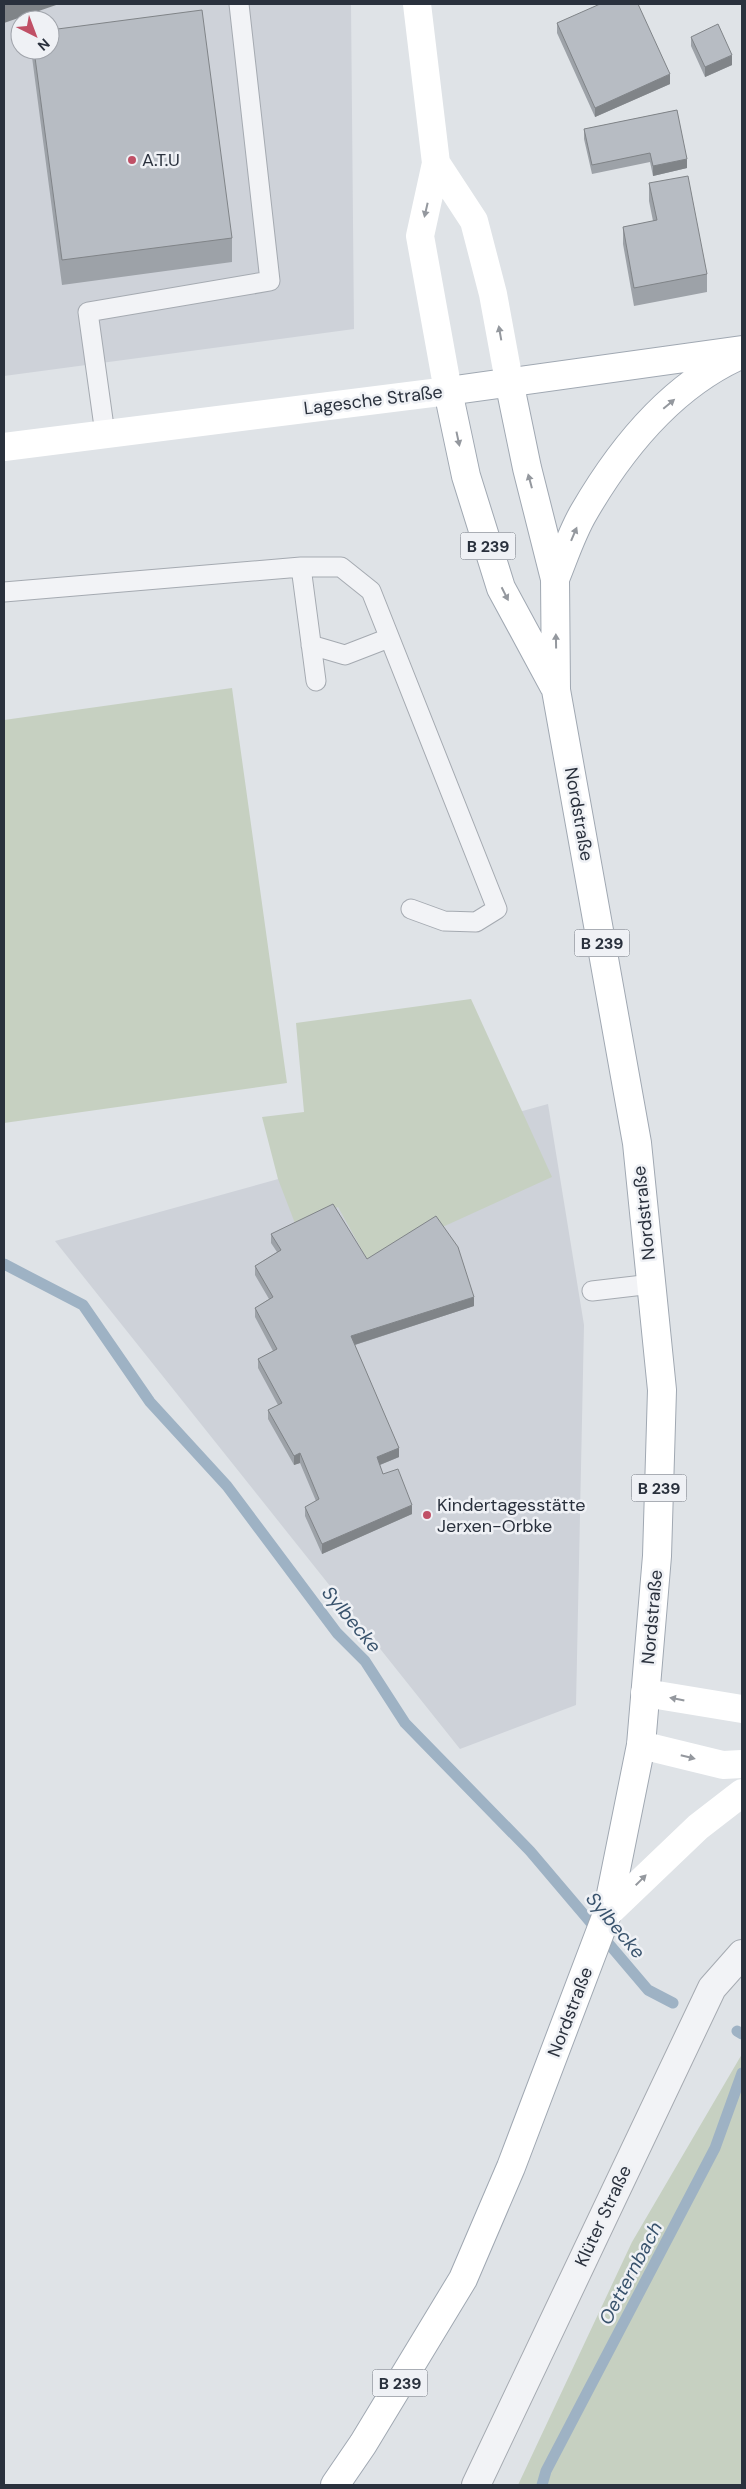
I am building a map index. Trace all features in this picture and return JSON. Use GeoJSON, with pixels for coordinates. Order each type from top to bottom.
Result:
{"type":"FeatureCollection","features":[{"type":"Feature","properties":{"kind":"main road"},"geometry":{"type":"LineString","coordinates":[[417,4],[436,163]]}},
{"type":"Feature","properties":{"kind":"main road","name":"Nordstraße"},"geometry":{"type":"LineString","coordinates":[[335,2485],[364,2444],[463,2279],[511,2167],[607,1914],[640,1744],[657,1556],[662,1390],[652,1284],[637,1143],[556,690],[555,579],[526,468],[493,294],[474,221],[436,163]]}},
{"type":"Feature","properties":{"kind":"main road","name":"Nordstraße"},"geometry":{"type":"LineString","coordinates":[[436,163],[420,236],[448,391],[466,476],[501,588],[556,690]]}},
{"type":"Feature","properties":{"kind":"main road","name":"Lagesche Straße"},"geometry":{"type":"LineString","coordinates":[[4,446],[448,391],[742,350]]}},
{"type":"Feature","properties":{"kind":"main road"},"geometry":{"type":"LineString","coordinates":[[555,579],[582,514],[616,463],[654,416],[711,369],[742,354]]}},
{"type":"Feature","properties":{"kind":"main road"},"geometry":{"type":"LineString","coordinates":[[645,1693],[742,1709]]}},
{"type":"Feature","properties":{"kind":"main road"},"geometry":{"type":"LineString","coordinates":[[640,1744],[723,1765],[742,1764]]}},
{"type":"Feature","properties":{"kind":"main road"},"geometry":{"type":"LineString","coordinates":[[607,1914],[698,1827],[742,1792]]}},
{"type":"Feature","properties":{"kind":"street","name":"Klüter Straße"},"geometry":{"type":"LineString","coordinates":[[476,2485],[712,1988],[742,1954]]}},
{"type":"Feature","properties":{"kind":"lane"},"geometry":{"type":"LineString","coordinates":[[105,434],[88,312],[270,281],[239,4]]}},
{"type":"Feature","properties":{"kind":"lane"},"geometry":{"type":"LineString","coordinates":[[4,592],[301,567],[341,567],[370,591],[497,909],[476,922],[444,922],[411,910]]}},
{"type":"Feature","properties":{"kind":"lane"},"geometry":{"type":"LineString","coordinates":[[301,567],[316,681]]}},
{"type":"Feature","properties":{"kind":"lane"},"geometry":{"type":"LineString","coordinates":[[311,645],[345,655],[388,638]]}},
{"type":"Feature","properties":{"kind":"lane"},"geometry":{"type":"LineString","coordinates":[[592,1291],[652,1284]]}},
{"type":"Feature","properties":{"kind":"shaded area"},"geometry":{"type":"Polygon","coordinates":[[[4,4],[351,4],[354,329],[4,376],[4,4]]]}},
{"type":"Feature","properties":{"kind":"shaded area","name":"Kindertagesstätte Jerxen-Orbke"},"geometry":{"type":"Polygon","coordinates":[[[548,1104],[584,1325],[576,1705],[460,1749],[55,1241],[548,1104]]]}},
{"type":"Feature","properties":{"kind":"green space"},"geometry":{"type":"Polygon","coordinates":[[[232,688],[287,1083],[4,1123],[4,720],[232,688]]]}},
{"type":"Feature","properties":{"kind":"green space"},"geometry":{"type":"Polygon","coordinates":[[[471,999],[552,1177],[368,1261],[338,1207],[296,1226],[278,1179],[262,1117],[304,1112],[296,1023],[471,999]]]}},
{"type":"Feature","properties":{"kind":"green space"},"geometry":{"type":"Polygon","coordinates":[[[742,2054],[742,2485],[518,2485],[632,2242],[742,2054]]]}},
{"type":"Feature","properties":{"kind":"building"},"geometry":{"type":"Polygon","coordinates":[[[600,4],[638,4],[670,74],[595,108],[557,23],[600,4]]]}},
{"type":"Feature","properties":{"kind":"building","name":"A.T.U"},"geometry":{"type":"Polygon","coordinates":[[[202,10],[232,238],[62,260],[35,60],[60,60],[60,29],[202,10]]]}},
{"type":"Feature","properties":{"kind":"building"},"geometry":{"type":"Polygon","coordinates":[[[718,24],[732,55],[705,67],[691,37],[718,24]]]}},
{"type":"Feature","properties":{"kind":"building"},"geometry":{"type":"Polygon","coordinates":[[[677,110],[687,159],[653,166],[650,153],[592,165],[584,129],[677,110]]]}},
{"type":"Feature","properties":{"kind":"building"},"geometry":{"type":"Polygon","coordinates":[[[688,176],[707,274],[634,288],[623,227],[657,220],[649,183],[688,176]]]}},
{"type":"Feature","properties":{"kind":"building","name":"Kindertagesstätte Jerxen-Orbke"},"geometry":{"type":"Polygon","coordinates":[[[333,1204],[367,1259],[436,1216],[458,1247],[474,1297],[351,1336],[399,1448],[377,1457],[383,1474],[398,1469],[412,1505],[322,1544],[305,1507],[319,1499],[300,1453],[294,1456],[268,1410],[282,1403],[258,1359],[277,1349],[255,1308],[273,1297],[255,1266],[281,1250],[271,1234],[333,1204]]]}},
{"type":"Feature","properties":{"kind":"waterway","name":"Sylbecke"},"geometry":{"type":"LineString","coordinates":[[4,1264],[83,1305],[150,1402],[227,1486],[337,1633],[365,1661],[405,1723],[530,1851],[648,1990],[673,2003]]}},
{"type":"Feature","properties":{"kind":"waterway","name":"Sylbecke"},"geometry":{"type":"LineString","coordinates":[[737,2031],[742,2034]]}},
{"type":"Feature","properties":{"kind":"waterway","name":"Oetternbach"},"geometry":{"type":"LineString","coordinates":[[542,2485],[546,2471],[715,2148],[742,2073]]}},
{"type":"Feature","properties":{"kind":"place","name":"A.T.U"},"geometry":{"type":"Point","coordinates":[132,160]}},
{"type":"Feature","properties":{"kind":"place","name":"Kindertagesstätte Jerxen-Orbke"},"geometry":{"type":"Point","coordinates":[427,1515]}}]}
